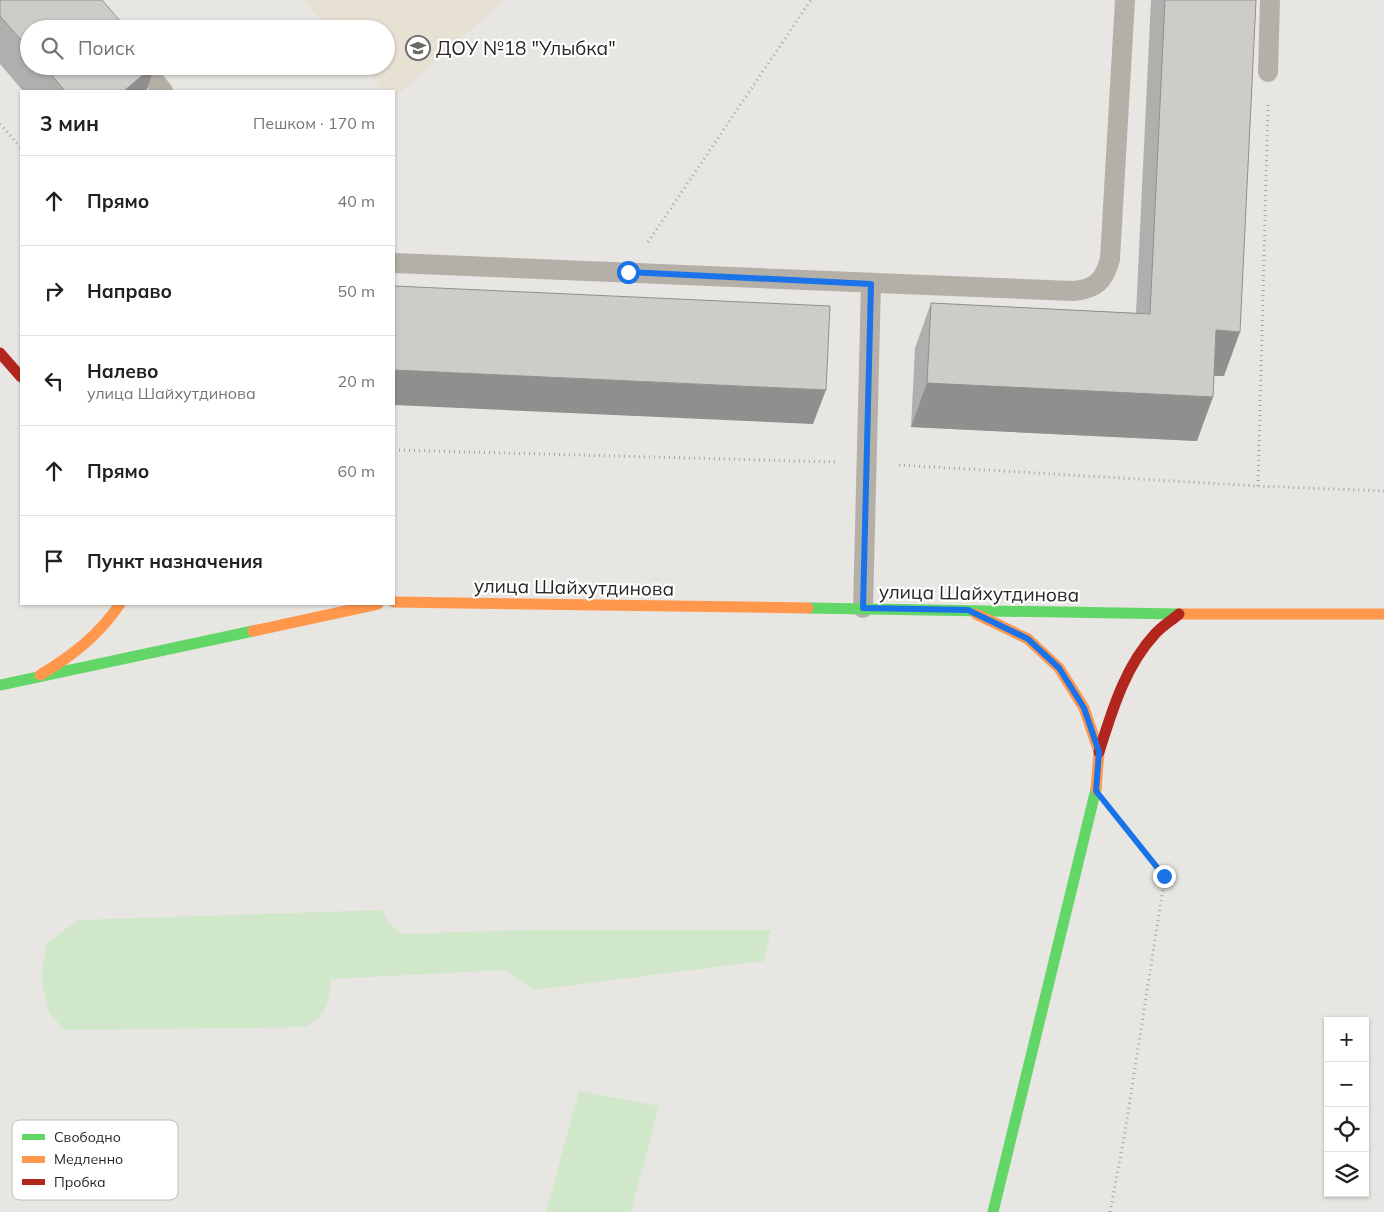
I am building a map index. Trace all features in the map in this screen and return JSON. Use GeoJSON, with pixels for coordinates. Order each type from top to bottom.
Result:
{"type":"FeatureCollection","features":[{"type":"Feature","properties":{"kind":"main road"},"geometry":{"type":"LineString","coordinates":[[0,353],[20,376]]}},
{"type":"Feature","properties":{"kind":"main road","name":"улица Шайхутдинова"},"geometry":{"type":"LineString","coordinates":[[395,602],[1179,614],[1384,614]]}},
{"type":"Feature","properties":{"kind":"main road"},"geometry":{"type":"LineString","coordinates":[[37,677],[63,663],[91,640],[119,605]]}},
{"type":"Feature","properties":{"kind":"main road"},"geometry":{"type":"LineString","coordinates":[[0,685],[373,605]]}},
{"type":"Feature","properties":{"kind":"main road"},"geometry":{"type":"LineString","coordinates":[[968,610],[1028,639],[1059,668],[1084,708],[1099,752]]}},
{"type":"Feature","properties":{"kind":"main road"},"geometry":{"type":"LineString","coordinates":[[993,1212],[1096,791],[1099,752],[1118,693],[1139,656],[1156,633],[1179,614]]}},
{"type":"Feature","properties":{"kind":"lane"},"geometry":{"type":"LineString","coordinates":[[395,263],[871,284],[1086,290],[1098,283],[1106,273],[1110,259],[1125,0]]}},
{"type":"Feature","properties":{"kind":"lane"},"geometry":{"type":"LineString","coordinates":[[1268,72],[1270,0]]}},
{"type":"Feature","properties":{"kind":"lane"},"geometry":{"type":"LineString","coordinates":[[150,75],[162,90]]}},
{"type":"Feature","properties":{"kind":"lane"},"geometry":{"type":"LineString","coordinates":[[863,608],[871,284]]}},
{"type":"Feature","properties":{"kind":"path"},"geometry":{"type":"LineString","coordinates":[[628,272],[811,0]]}},
{"type":"Feature","properties":{"kind":"path"},"geometry":{"type":"LineString","coordinates":[[1258,486],[1268,72]]}},
{"type":"Feature","properties":{"kind":"path"},"geometry":{"type":"LineString","coordinates":[[0,124],[20,147]]}},
{"type":"Feature","properties":{"kind":"path"},"geometry":{"type":"LineString","coordinates":[[1096,791],[1164,876],[1124,1138],[1110,1212]]}},
{"type":"Feature","properties":{"kind":"shaded area","name":"ДОУ №18 \"Улыбка\""},"geometry":{"type":"Polygon","coordinates":[[[303,0],[504,0],[395,97],[395,90],[384,90],[371,75],[395,75],[395,20],[321,20],[303,0]]]}},
{"type":"Feature","properties":{"kind":"green space"},"geometry":{"type":"Polygon","coordinates":[[[383,910],[387,921],[401,934],[523,930],[771,930],[764,961],[534,990],[506,970],[331,979],[327,1006],[307,1027],[64,1030],[48,1011],[41,976],[47,943],[78,920],[383,910]]]}},
{"type":"Feature","properties":{"kind":"green space"},"geometry":{"type":"Polygon","coordinates":[[[579,1091],[659,1106],[631,1212],[546,1212],[579,1091]]]}},
{"type":"Feature","properties":{"kind":"building"},"geometry":{"type":"Polygon","coordinates":[[[0,0],[102,0],[119,20],[20,20],[20,39],[0,16],[0,0]]]}},
{"type":"Feature","properties":{"kind":"building"},"geometry":{"type":"Polygon","coordinates":[[[1165,0],[1256,0],[1240,332],[1216,330],[1213,397],[927,383],[931,303],[1150,314],[1165,0]]]}},
{"type":"Feature","properties":{"kind":"building"},"geometry":{"type":"Polygon","coordinates":[[[52,75],[143,75],[125,90],[64,90],[52,75]]]}},
{"type":"Feature","properties":{"kind":"building"},"geometry":{"type":"Polygon","coordinates":[[[395,286],[830,306],[826,390],[395,370],[395,286]]]}},
{"type":"Feature","properties":{"kind":"traffic: fast"},"geometry":{"type":"LineString","coordinates":[[808,608],[1179,614]]}},
{"type":"Feature","properties":{"kind":"traffic: fast"},"geometry":{"type":"LineString","coordinates":[[0,685],[253,631]]}},
{"type":"Feature","properties":{"kind":"traffic: fast"},"geometry":{"type":"LineString","coordinates":[[993,1212],[1096,789]]}},
{"type":"Feature","properties":{"kind":"traffic: slow"},"geometry":{"type":"LineString","coordinates":[[395,602],[808,608]]}},
{"type":"Feature","properties":{"kind":"traffic: slow"},"geometry":{"type":"LineString","coordinates":[[40,675],[84,644],[103,626],[119,605]]}},
{"type":"Feature","properties":{"kind":"traffic: slow"},"geometry":{"type":"LineString","coordinates":[[253,631],[373,605]]}},
{"type":"Feature","properties":{"kind":"traffic: slow"},"geometry":{"type":"LineString","coordinates":[[976,614],[1028,639],[1059,668],[1084,708],[1099,752],[1096,789]]}},
{"type":"Feature","properties":{"kind":"traffic: slow"},"geometry":{"type":"LineString","coordinates":[[1179,614],[1384,614]]}},
{"type":"Feature","properties":{"kind":"traffic: jam"},"geometry":{"type":"LineString","coordinates":[[0,353],[20,376]]}},
{"type":"Feature","properties":{"kind":"traffic: jam"},"geometry":{"type":"LineString","coordinates":[[1099,752],[1121,690],[1135,660],[1155,634],[1179,614]]}},
{"type":"Feature","properties":{"kind":"place","name":"ДОУ №18 \"Улыбка\""},"geometry":{"type":"Point","coordinates":[418,48]}},
{"type":"Feature","properties":{"kind":"route"},"geometry":{"type":"LineString","coordinates":[[628,272],[871,284],[863,608],[968,610],[1028,639],[1059,668],[1084,708],[1099,752],[1096,791],[1164,876]]}}]}
